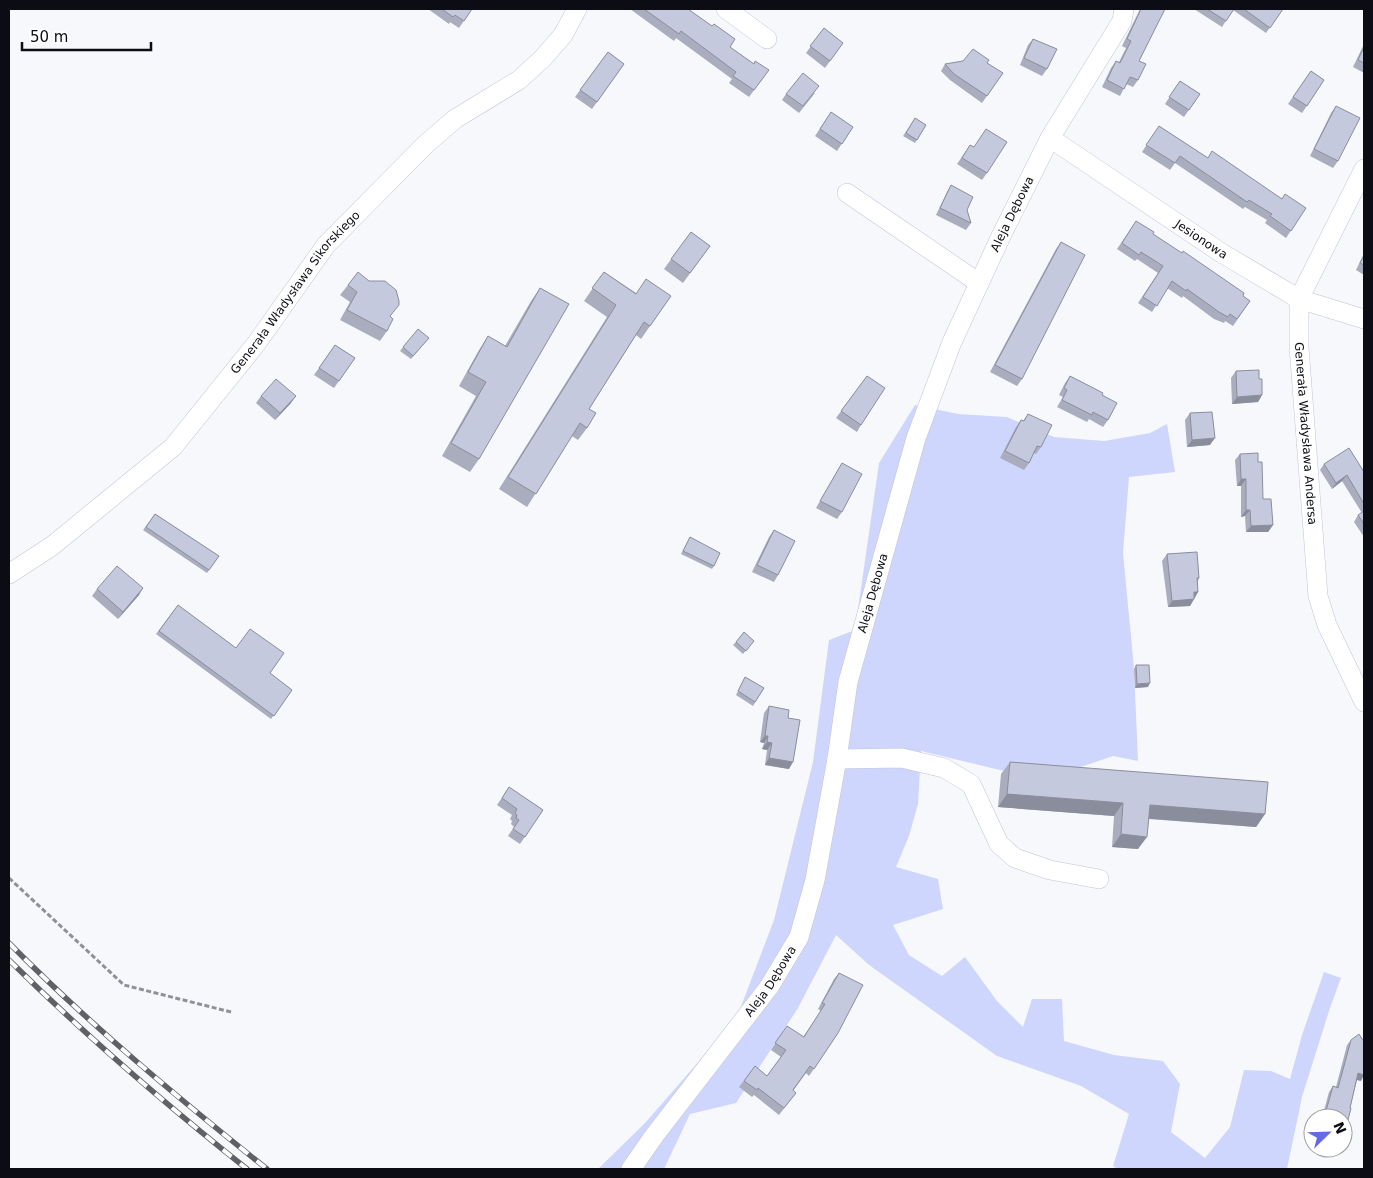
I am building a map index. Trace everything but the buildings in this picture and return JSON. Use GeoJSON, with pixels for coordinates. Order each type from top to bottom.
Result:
{"type":"FeatureCollection","features":[{"type":"Feature","properties":{"kind":"street","name":"Generała Władysława Sikorskiego"},"geometry":{"type":"LineString","coordinates":[[9,574],[52,546],[173,447],[256,344],[326,245],[426,144],[455,119],[519,80],[543,58],[563,35],[577,9]]}},
{"type":"Feature","properties":{"kind":"street"},"geometry":{"type":"LineString","coordinates":[[726,9],[767,39]]}},
{"type":"Feature","properties":{"kind":"street","name":"Aleja Dębowa"},"geometry":{"type":"LineString","coordinates":[[631,1169],[654,1136],[770,988],[799,937],[815,880],[837,759],[848,682],[916,438],[952,342],[1002,234],[1050,138],[1122,22],[1124,9]]}},
{"type":"Feature","properties":{"kind":"street","name":"Jesionowa"},"geometry":{"type":"LineString","coordinates":[[1050,138],[1220,252],[1299,299],[1364,319]]}},
{"type":"Feature","properties":{"kind":"street","name":"Generała Władysława Andersa"},"geometry":{"type":"LineString","coordinates":[[1363,174],[1299,299],[1299,347],[1318,596],[1327,626],[1364,702]]}},
{"type":"Feature","properties":{"kind":"street"},"geometry":{"type":"LineString","coordinates":[[847,193],[979,283]]}},
{"type":"Feature","properties":{"kind":"street"},"geometry":{"type":"LineString","coordinates":[[837,759],[902,758],[944,768],[971,784],[1000,844],[1015,858],[1050,870],[1100,879]]}},
{"type":"Feature","properties":{"kind":"path"},"geometry":{"type":"LineString","coordinates":[[9,878],[124,985],[231,1012]]}},
{"type":"Feature","properties":{"kind":"shaded area"},"geometry":{"type":"Polygon","coordinates":[[[915,405],[958,414],[1007,417],[1054,437],[1104,441],[1150,433],[1167,424],[1175,472],[1129,477],[1123,553],[1134,668],[1138,761],[1113,756],[1063,773],[1004,771],[921,751],[918,804],[909,836],[896,867],[938,879],[943,909],[893,925],[909,955],[942,976],[965,957],[997,1001],[1023,1027],[1032,999],[1062,999],[1064,1041],[1114,1055],[1163,1061],[1180,1084],[1171,1132],[1205,1158],[1230,1127],[1244,1070],[1271,1071],[1290,1079],[1302,1035],[1324,972],[1341,978],[1302,1097],[1287,1169],[1117,1169],[1113,1166],[1129,1114],[1081,1086],[997,1056],[869,965],[836,935],[798,1008],[736,1103],[690,1114],[664,1169],[598,1169],[645,1123],[700,1060],[740,1009],[774,920],[813,762],[829,640],[855,630],[879,463],[915,405]]]}},
{"type":"Feature","properties":{"kind":"railway"},"geometry":{"type":"LineString","coordinates":[[9,943],[71,1003],[135,1060],[267,1169]]}},
{"type":"Feature","properties":{"kind":"railway"},"geometry":{"type":"LineString","coordinates":[[9,960],[125,1068],[247,1169]]}}]}
